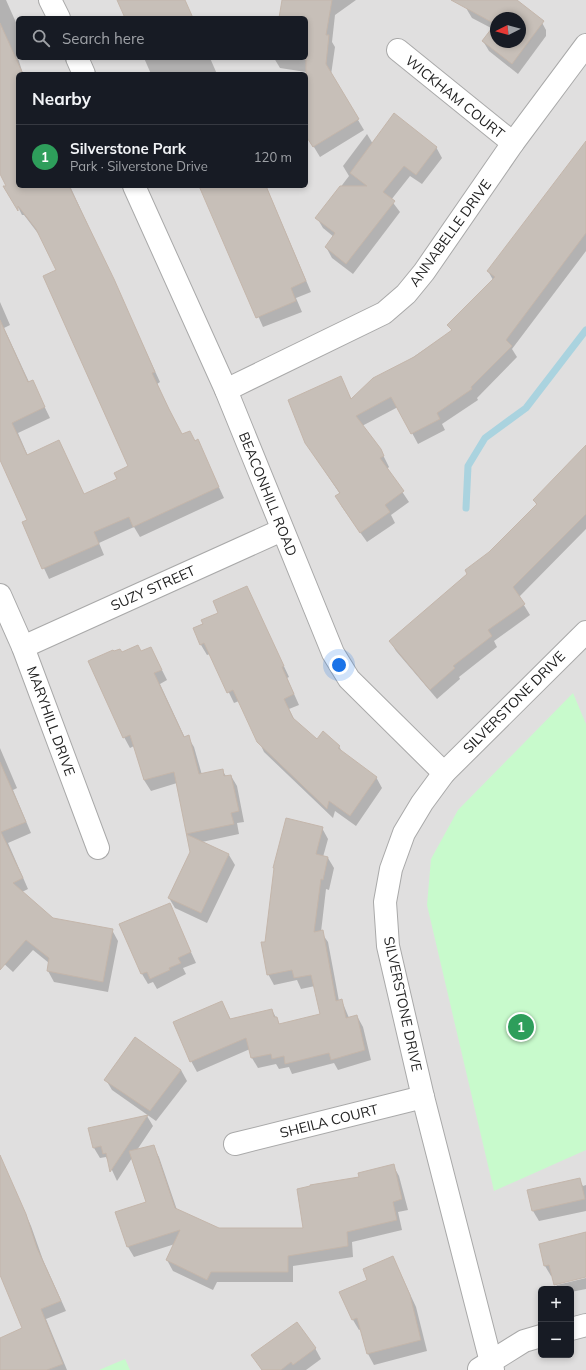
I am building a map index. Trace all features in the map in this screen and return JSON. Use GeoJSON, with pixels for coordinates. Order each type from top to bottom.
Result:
{"type":"FeatureCollection","features":[{"type":"Feature","properties":{"kind":"street"},"geometry":{"type":"LineString","coordinates":[[50,0],[57,16]]}},
{"type":"Feature","properties":{"kind":"street","name":"ANNABELLE DRIVE"},"geometry":{"type":"LineString","coordinates":[[226,390],[384,313],[400,299],[424,272],[513,143],[586,45]]}},
{"type":"Feature","properties":{"kind":"street","name":"WICKHAM COURT"},"geometry":{"type":"LineString","coordinates":[[398,50],[513,143]]}},
{"type":"Feature","properties":{"kind":"street"},"geometry":{"type":"LineString","coordinates":[[77,60],[83,72]]}},
{"type":"Feature","properties":{"kind":"street","name":"BEACONHILL ROAD"},"geometry":{"type":"LineString","coordinates":[[135,188],[226,390],[333,653],[348,679],[444,772]]}},
{"type":"Feature","properties":{"kind":"street","name":"SUZY STREET"},"geometry":{"type":"LineString","coordinates":[[23,647],[282,530]]}},
{"type":"Feature","properties":{"kind":"street","name":"MARYHILL DRIVE"},"geometry":{"type":"LineString","coordinates":[[0,595],[23,647],[98,848]]}},
{"type":"Feature","properties":{"kind":"street","name":"SILVERSTONE DRIVE"},"geometry":{"type":"LineString","coordinates":[[487,1367],[388,946],[385,902],[391,868],[404,833],[422,803],[444,772],[586,632]]}},
{"type":"Feature","properties":{"kind":"street","name":"SHEILA COURT"},"geometry":{"type":"LineString","coordinates":[[235,1144],[423,1097]]}},
{"type":"Feature","properties":{"kind":"street"},"geometry":{"type":"LineString","coordinates":[[574,1328],[586,1325]]}},
{"type":"Feature","properties":{"kind":"street"},"geometry":{"type":"LineString","coordinates":[[487,1367],[524,1341],[538,1337]]}},
{"type":"Feature","properties":{"kind":"shaded area"},"geometry":{"type":"Polygon","coordinates":[[[0,0],[586,0],[586,1370],[0,1370],[0,0]]]}},
{"type":"Feature","properties":{"kind":"green space"},"geometry":{"type":"Polygon","coordinates":[[[573,693],[586,724],[586,1150],[494,1191],[427,905],[431,859],[458,810],[573,693]]]}},
{"type":"Feature","properties":{"kind":"green space"},"geometry":{"type":"Polygon","coordinates":[[[125,1359],[130,1370],[99,1370],[125,1359]]]}},
{"type":"Feature","properties":{"kind":"building"},"geometry":{"type":"Polygon","coordinates":[[[117,0],[185,0],[192,16],[124,16],[117,0]]]}},
{"type":"Feature","properties":{"kind":"building"},"geometry":{"type":"Polygon","coordinates":[[[282,0],[332,0],[326,35],[329,35],[326,64],[359,119],[313,147],[308,139],[308,72],[306,72],[306,60],[308,60],[308,16],[279,16],[282,0]]]}},
{"type":"Feature","properties":{"kind":"building"},"geometry":{"type":"Polygon","coordinates":[[[451,0],[517,0],[544,21],[526,45],[526,12],[490,12],[490,21],[451,0]]]}},
{"type":"Feature","properties":{"kind":"building"},"geometry":{"type":"Polygon","coordinates":[[[0,23],[22,72],[16,72],[16,188],[70,188],[114,279],[155,372],[152,373],[169,409],[182,434],[190,431],[195,441],[198,439],[219,487],[133,527],[129,517],[94,532],[99,544],[42,569],[22,522],[27,520],[0,460],[0,320],[28,382],[33,380],[45,407],[12,423],[27,455],[59,440],[84,494],[117,479],[114,473],[128,466],[43,276],[56,270],[36,229],[18,206],[18,211],[3,186],[6,186],[0,174],[0,23]]]}},
{"type":"Feature","properties":{"kind":"building"},"geometry":{"type":"Polygon","coordinates":[[[490,31],[490,47],[482,41],[490,31]]]}},
{"type":"Feature","properties":{"kind":"building"},"geometry":{"type":"Polygon","coordinates":[[[491,48],[524,48],[512,64],[491,48]]]}},
{"type":"Feature","properties":{"kind":"building"},"geometry":{"type":"Polygon","coordinates":[[[394,113],[437,147],[416,175],[404,166],[383,192],[395,201],[346,264],[325,247],[335,233],[315,218],[340,186],[367,186],[350,173],[394,113]]]}},
{"type":"Feature","properties":{"kind":"building"},"geometry":{"type":"Polygon","coordinates":[[[586,141],[586,233],[506,340],[512,346],[471,387],[472,389],[437,413],[440,419],[411,434],[391,397],[356,416],[381,449],[384,456],[380,458],[404,491],[385,505],[390,512],[360,533],[335,496],[340,493],[305,443],[288,400],[341,376],[351,399],[373,378],[414,357],[452,330],[447,325],[495,277],[487,271],[586,141]]]}},
{"type":"Feature","properties":{"kind":"building"},"geometry":{"type":"Polygon","coordinates":[[[200,188],[267,188],[306,281],[291,288],[296,301],[256,318],[200,188]]]}},
{"type":"Feature","properties":{"kind":"building"},"geometry":{"type":"Polygon","coordinates":[[[586,445],[586,514],[513,587],[525,604],[488,630],[492,636],[453,666],[455,668],[430,690],[389,641],[467,574],[465,570],[489,552],[537,504],[533,500],[586,445]]]}},
{"type":"Feature","properties":{"kind":"building"},"geometry":{"type":"Polygon","coordinates":[[[247,586],[284,666],[282,667],[294,694],[284,699],[293,718],[317,739],[323,731],[340,746],[338,748],[377,777],[350,816],[329,801],[327,809],[257,742],[233,690],[227,693],[204,643],[200,645],[193,628],[203,624],[201,620],[218,613],[213,601],[247,586]]]}},
{"type":"Feature","properties":{"kind":"building"},"geometry":{"type":"Polygon","coordinates":[[[138,645],[141,651],[151,647],[162,670],[154,673],[184,737],[189,735],[199,774],[223,769],[224,776],[231,775],[239,811],[231,813],[234,824],[186,834],[174,772],[144,780],[130,735],[123,738],[88,661],[113,650],[120,649],[122,652],[138,645]]]}},
{"type":"Feature","properties":{"kind":"building"},"geometry":{"type":"Polygon","coordinates":[[[0,762],[26,822],[1,832],[23,878],[13,883],[53,918],[113,929],[103,982],[47,971],[49,958],[26,940],[0,970],[0,762]]]}},
{"type":"Feature","properties":{"kind":"building"},"geometry":{"type":"Polygon","coordinates":[[[286,818],[323,827],[316,854],[328,857],[323,880],[321,879],[314,932],[323,930],[336,1001],[342,999],[346,1018],[357,1015],[365,1050],[331,1060],[329,1053],[285,1064],[284,1056],[272,1059],[271,1054],[251,1058],[246,1038],[190,1062],[173,1022],[222,1001],[230,1019],[272,1009],[274,1017],[277,1017],[279,1024],[320,1014],[311,975],[294,978],[292,970],[267,975],[261,942],[265,942],[273,868],[286,818]]]}},
{"type":"Feature","properties":{"kind":"building"},"geometry":{"type":"Polygon","coordinates":[[[186,834],[229,854],[201,913],[168,898],[190,852],[186,834]]]}},
{"type":"Feature","properties":{"kind":"building"},"geometry":{"type":"Polygon","coordinates":[[[170,903],[191,952],[178,958],[181,963],[150,979],[147,972],[141,974],[119,924],[170,903]]]}},
{"type":"Feature","properties":{"kind":"building"},"geometry":{"type":"Polygon","coordinates":[[[135,1037],[181,1070],[150,1111],[104,1080],[135,1037]]]}},
{"type":"Feature","properties":{"kind":"building"},"geometry":{"type":"Polygon","coordinates":[[[148,1115],[110,1172],[106,1153],[103,1154],[101,1146],[93,1148],[88,1128],[148,1115]]]}},
{"type":"Feature","properties":{"kind":"building"},"geometry":{"type":"Polygon","coordinates":[[[154,1145],[175,1208],[219,1228],[303,1228],[297,1189],[310,1185],[359,1177],[358,1173],[394,1164],[402,1199],[393,1202],[397,1220],[347,1232],[348,1246],[288,1256],[288,1272],[211,1272],[207,1280],[166,1260],[180,1230],[127,1247],[115,1212],[146,1202],[129,1151],[154,1145]]]}},
{"type":"Feature","properties":{"kind":"building"},"geometry":{"type":"Polygon","coordinates":[[[0,1155],[26,1214],[37,1248],[61,1301],[41,1309],[63,1364],[47,1370],[0,1370],[0,1338],[22,1328],[0,1275],[0,1155]]]}},
{"type":"Feature","properties":{"kind":"building"},"geometry":{"type":"Polygon","coordinates":[[[580,1178],[585,1199],[532,1211],[527,1190],[580,1178]]]}},
{"type":"Feature","properties":{"kind":"building"},"geometry":{"type":"Polygon","coordinates":[[[586,1232],[586,1277],[554,1285],[549,1265],[544,1266],[539,1244],[586,1232]]]}},
{"type":"Feature","properties":{"kind":"building"},"geometry":{"type":"Polygon","coordinates":[[[393,1256],[410,1295],[421,1340],[367,1354],[357,1318],[352,1320],[339,1292],[367,1280],[363,1269],[393,1256]]]}},
{"type":"Feature","properties":{"kind":"building"},"geometry":{"type":"Polygon","coordinates":[[[297,1322],[316,1348],[293,1365],[291,1362],[281,1370],[262,1370],[251,1355],[297,1322]]]}},
{"type":"Feature","properties":{"kind":"waterway"},"geometry":{"type":"LineString","coordinates":[[466,508],[468,466],[485,438],[526,408],[586,330]]}},
{"type":"Feature","properties":{"kind":"place","name":"Silverstone Park"},"geometry":{"type":"Point","coordinates":[521,1027]}}]}
